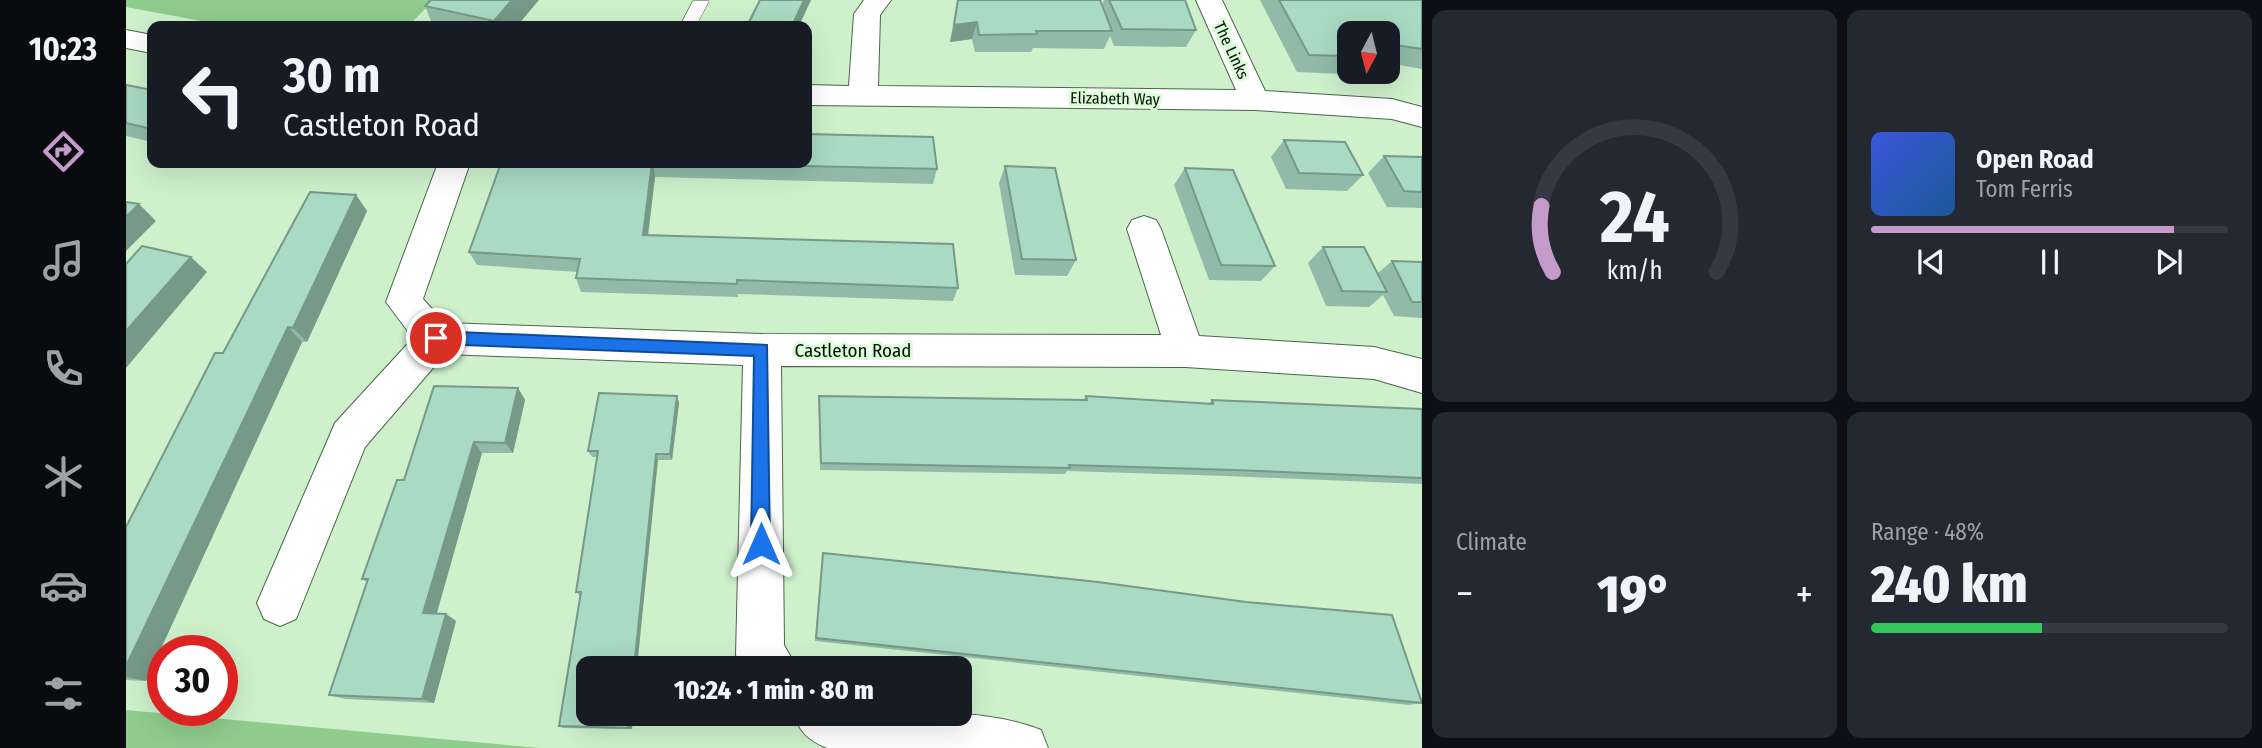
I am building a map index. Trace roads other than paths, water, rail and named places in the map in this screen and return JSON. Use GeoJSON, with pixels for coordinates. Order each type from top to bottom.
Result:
{"type":"FeatureCollection","features":[{"type":"Feature","properties":{"kind":"street"},"geometry":{"type":"LineString","coordinates":[[863,95],[867,14],[878,0]]}},
{"type":"Feature","properties":{"kind":"street","name":"The Links"},"geometry":{"type":"LineString","coordinates":[[1209,0],[1255,100]]}},
{"type":"Feature","properties":{"kind":"street"},"geometry":{"type":"LineString","coordinates":[[126,39],[147,43]]}},
{"type":"Feature","properties":{"kind":"street","name":"Elizabeth Way"},"geometry":{"type":"LineString","coordinates":[[812,95],[1255,100],[1392,110],[1422,117]]}},
{"type":"Feature","properties":{"kind":"street"},"geometry":{"type":"LineString","coordinates":[[280,603],[349,436],[436,338],[404,302],[452,168]]}},
{"type":"Feature","properties":{"kind":"street"},"geometry":{"type":"LineString","coordinates":[[1144,229],[1185,351]]}},
{"type":"Feature","properties":{"kind":"street","name":"Castleton Road"},"geometry":{"type":"LineString","coordinates":[[436,338],[762,350],[1185,351],[1374,363],[1422,376]]}},
{"type":"Feature","properties":{"kind":"street"},"geometry":{"type":"LineString","coordinates":[[761,656],[762,350]]}},
{"type":"Feature","properties":{"kind":"street"},"geometry":{"type":"LineString","coordinates":[[851,726],[1023,748]]}},
{"type":"Feature","properties":{"kind":"lane"},"geometry":{"type":"LineString","coordinates":[[691,21],[701,1]]}}]}
